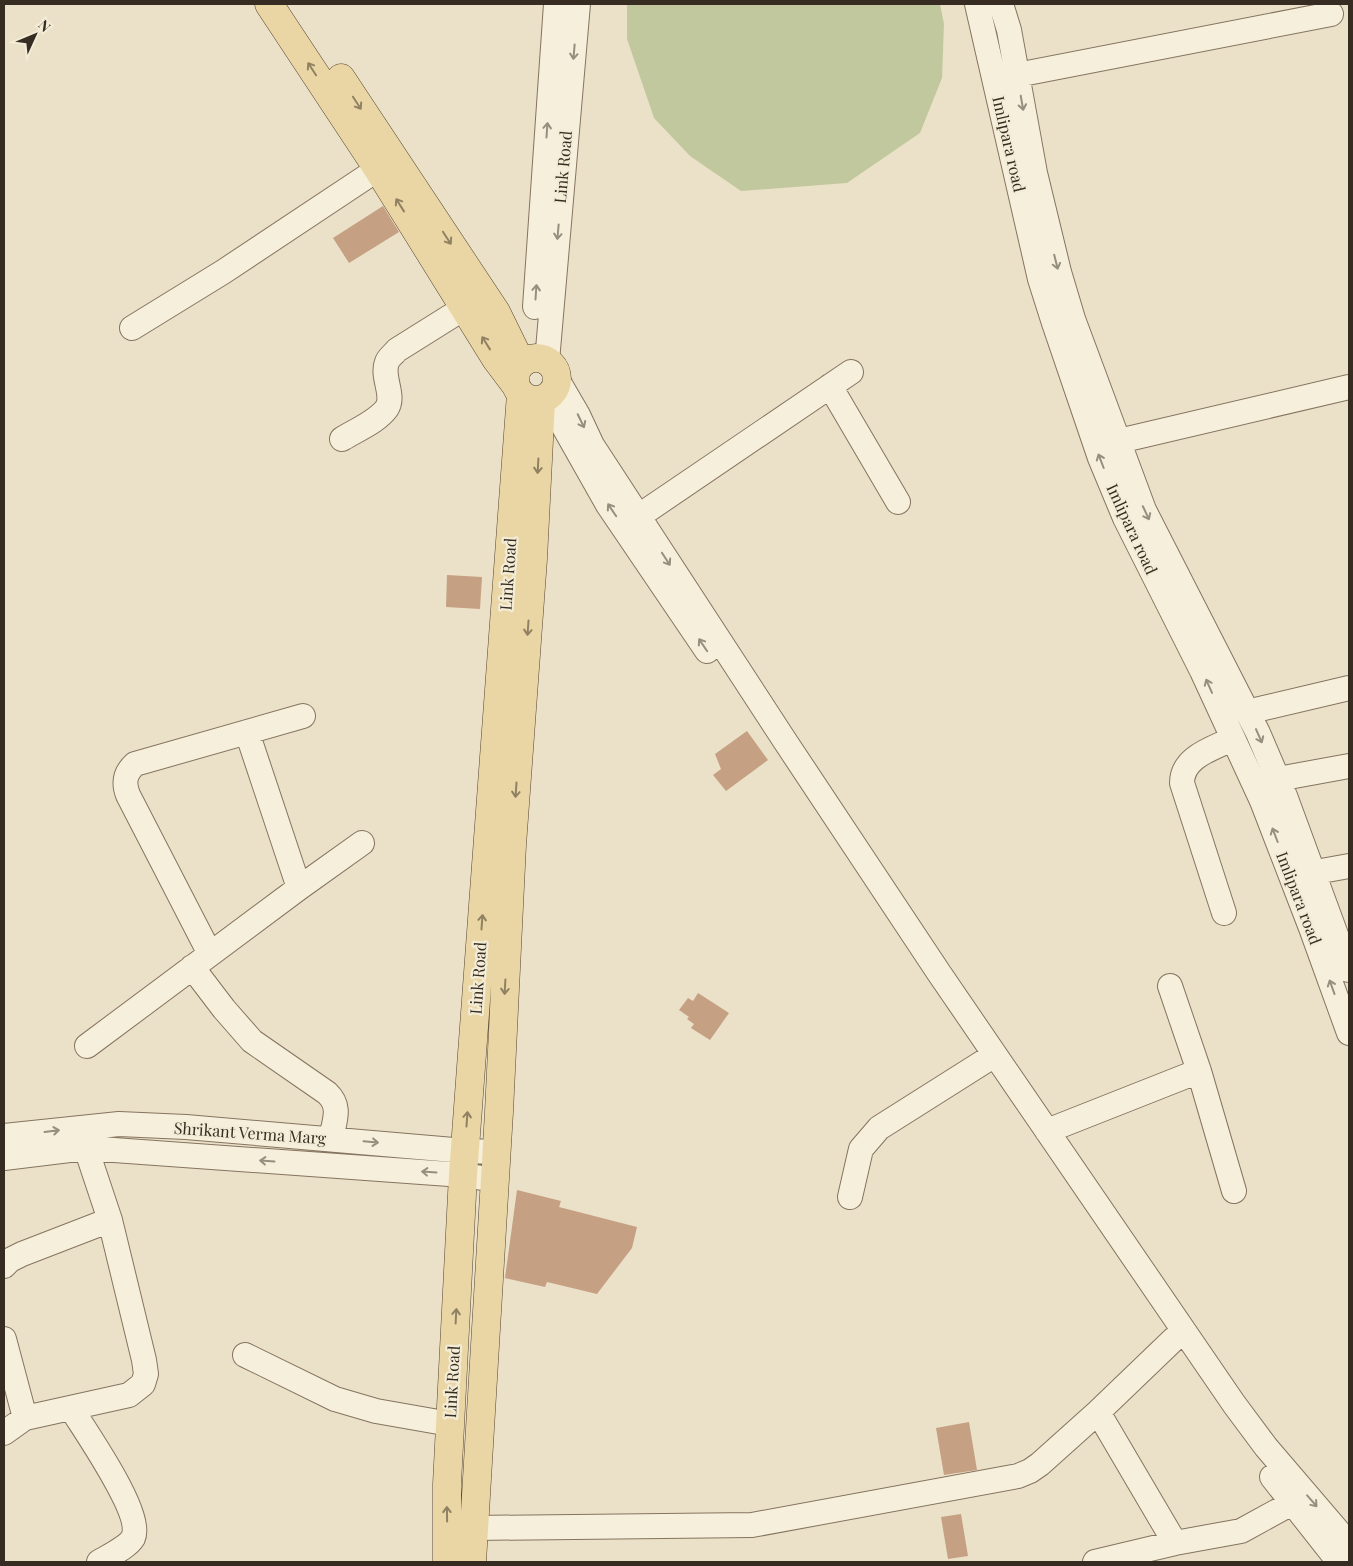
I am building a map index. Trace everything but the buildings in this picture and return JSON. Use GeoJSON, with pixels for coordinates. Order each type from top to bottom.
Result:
{"type":"FeatureCollection","features":[{"type":"Feature","properties":{"kind":"main road"},"geometry":{"type":"LineString","coordinates":[[269,4],[378,169],[474,302]]}},
{"type":"Feature","properties":{"kind":"main road"},"geometry":{"type":"LineString","coordinates":[[292,4],[474,302],[496,360],[535,379]]}},
{"type":"Feature","properties":{"kind":"main road","name":"Link Road"},"geometry":{"type":"LineString","coordinates":[[472,1562],[497,1152],[512,845],[533,550],[535,379]]}},
{"type":"Feature","properties":{"kind":"main road","name":"Link Road"},"geometry":{"type":"LineString","coordinates":[[448,1562],[446,1484],[464,1163],[535,379]]}},
{"type":"Feature","properties":{"kind":"street","name":"Link Road"},"geometry":{"type":"LineString","coordinates":[[535,379],[556,4]]}},
{"type":"Feature","properties":{"kind":"street","name":"Link Road"},"geometry":{"type":"LineString","coordinates":[[535,379],[578,4]]}},
{"type":"Feature","properties":{"kind":"street","name":"Imlipara road"},"geometry":{"type":"LineString","coordinates":[[976,4],[1040,279],[1100,458],[1125,518],[1202,671],[1262,801],[1348,961]]}},
{"type":"Feature","properties":{"kind":"street","name":"Imlipara road"},"geometry":{"type":"LineString","coordinates":[[1001,4],[1009,30],[1035,173],[1059,272],[1073,319],[1144,510],[1247,712],[1278,779],[1302,874],[1349,1032]]}},
{"type":"Feature","properties":{"kind":"street"},"geometry":{"type":"LineString","coordinates":[[1017,75],[1332,14]]}},
{"type":"Feature","properties":{"kind":"street"},"geometry":{"type":"LineString","coordinates":[[132,328],[223,272],[378,169]]}},
{"type":"Feature","properties":{"kind":"street"},"geometry":{"type":"LineString","coordinates":[[342,439],[380,416],[388,406],[389,390],[385,374],[387,360],[397,350],[474,302]]}},
{"type":"Feature","properties":{"kind":"street"},"geometry":{"type":"LineString","coordinates":[[639,516],[852,372]]}},
{"type":"Feature","properties":{"kind":"street"},"geometry":{"type":"LineString","coordinates":[[535,379],[578,415],[592,445],[938,972],[1047,1131],[1179,1335],[1236,1428],[1292,1503],[1337,1555]]}},
{"type":"Feature","properties":{"kind":"street"},"geometry":{"type":"LineString","coordinates":[[535,379],[608,505],[985,1061],[1179,1335],[1266,1447],[1337,1555]]}},
{"type":"Feature","properties":{"kind":"street"},"geometry":{"type":"LineString","coordinates":[[830,386],[898,502]]}},
{"type":"Feature","properties":{"kind":"street"},"geometry":{"type":"LineString","coordinates":[[1119,441],[1349,387]]}},
{"type":"Feature","properties":{"kind":"street"},"geometry":{"type":"LineString","coordinates":[[1247,712],[1349,688]]}},
{"type":"Feature","properties":{"kind":"street"},"geometry":{"type":"LineString","coordinates":[[303,716],[135,764],[125,778],[124,786],[201,960],[230,1016],[252,1041],[333,1098],[336,1104],[336,1111],[332,1139]]}},
{"type":"Feature","properties":{"kind":"street"},"geometry":{"type":"LineString","coordinates":[[246,732],[299,888]]}},
{"type":"Feature","properties":{"kind":"street"},"geometry":{"type":"LineString","coordinates":[[1224,913],[1182,783],[1182,776],[1186,766],[1193,759],[1232,739]]}},
{"type":"Feature","properties":{"kind":"street"},"geometry":{"type":"LineString","coordinates":[[1278,779],[1349,766]]}},
{"type":"Feature","properties":{"kind":"street"},"geometry":{"type":"LineString","coordinates":[[86,1046],[362,843]]}},
{"type":"Feature","properties":{"kind":"street"},"geometry":{"type":"LineString","coordinates":[[1302,874],[1349,866]]}},
{"type":"Feature","properties":{"kind":"street"},"geometry":{"type":"LineString","coordinates":[[1170,986],[1199,1071],[1234,1191]]}},
{"type":"Feature","properties":{"kind":"street"},"geometry":{"type":"LineString","coordinates":[[850,1197],[861,1149],[867,1140],[879,1128],[985,1061]]}},
{"type":"Feature","properties":{"kind":"street"},"geometry":{"type":"LineString","coordinates":[[1047,1131],[1199,1071]]}},
{"type":"Feature","properties":{"kind":"street","name":"Shrikant Verma Marg"},"geometry":{"type":"LineString","coordinates":[[4,1136],[119,1124],[186,1127],[332,1139],[464,1163],[495,1180]]}},
{"type":"Feature","properties":{"kind":"street"},"geometry":{"type":"LineString","coordinates":[[4,1433],[25,1418],[129,1395],[143,1384],[146,1374],[110,1220],[86,1148]]}},
{"type":"Feature","properties":{"kind":"street","name":"Shrikant Verma Marg"},"geometry":{"type":"LineString","coordinates":[[4,1158],[86,1148],[464,1163],[497,1152]]}},
{"type":"Feature","properties":{"kind":"street"},"geometry":{"type":"LineString","coordinates":[[4,1266],[10,1260],[22,1254],[110,1220]]}},
{"type":"Feature","properties":{"kind":"street"},"geometry":{"type":"LineString","coordinates":[[474,1528],[752,1525],[1018,1476],[1040,1464],[1179,1335]]}},
{"type":"Feature","properties":{"kind":"street"},"geometry":{"type":"LineString","coordinates":[[4,1339],[25,1418]]}},
{"type":"Feature","properties":{"kind":"street"},"geometry":{"type":"LineString","coordinates":[[245,1355],[335,1399],[376,1411],[450,1424]]}},
{"type":"Feature","properties":{"kind":"street"},"geometry":{"type":"LineString","coordinates":[[71,1408],[115,1478],[131,1515],[134,1530],[130,1542],[99,1562]]}},
{"type":"Feature","properties":{"kind":"street"},"geometry":{"type":"LineString","coordinates":[[1098,1412],[1175,1544]]}},
{"type":"Feature","properties":{"kind":"street"},"geometry":{"type":"LineString","coordinates":[[1095,1562],[1241,1530],[1292,1503]]}},
{"type":"Feature","properties":{"kind":"green space"},"geometry":{"type":"Polygon","coordinates":[[[627,4],[940,4],[944,24],[942,78],[920,133],[847,183],[741,191],[690,156],[654,118],[627,39],[627,4]]]}}]}
